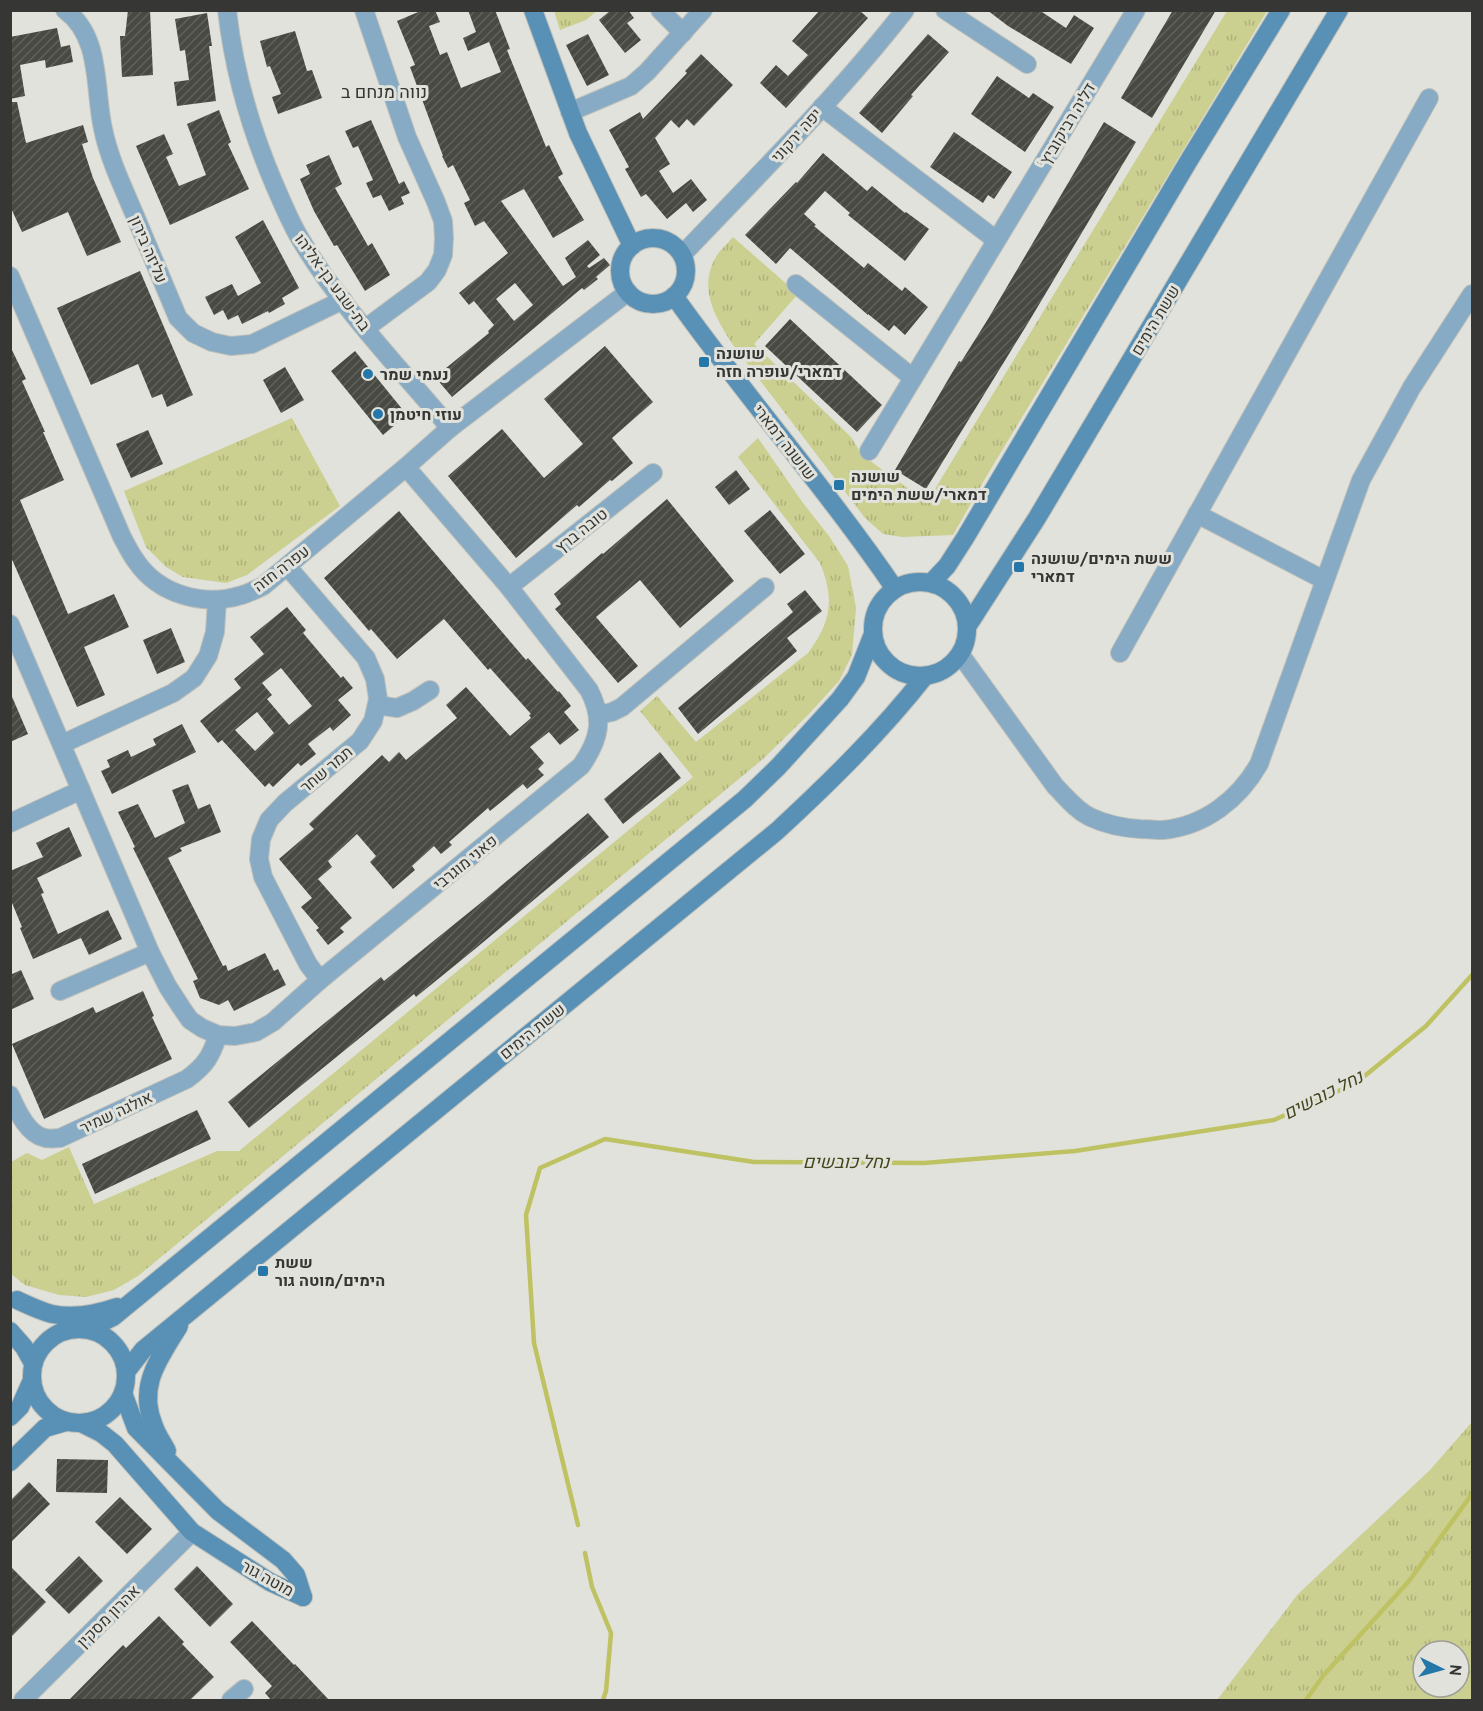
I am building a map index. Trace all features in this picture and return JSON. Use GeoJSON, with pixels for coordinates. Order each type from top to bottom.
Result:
{"type":"FeatureCollection","features":[{"type":"Feature","properties":{"kind":"main road"},"geometry":{"type":"LineString","coordinates":[[533,10],[578,133],[632,246]]}},
{"type":"Feature","properties":{"kind":"main road"},"geometry":{"type":"LineString","coordinates":[[931,583],[947,566],[965,538],[1281,10]]}},
{"type":"Feature","properties":{"kind":"main road","name":"ששת הימים"},"geometry":{"type":"LineString","coordinates":[[967,627],[1043,508],[1339,10]]}},
{"type":"Feature","properties":{"kind":"main road"},"geometry":{"type":"LineString","coordinates":[[659,238],[676,247],[682,255],[686,266],[682,288],[666,302],[645,303],[636,299],[623,284],[620,273],[621,263],[625,253],[640,241],[659,238]]}},
{"type":"Feature","properties":{"kind":"main road","name":"שושנה דמארי"},"geometry":{"type":"LineString","coordinates":[[674,296],[895,589]]}},
{"type":"Feature","properties":{"kind":"main road"},"geometry":{"type":"LineString","coordinates":[[918,581],[931,583],[945,588],[964,612],[967,627],[966,641],[960,654],[951,665],[925,676],[910,675],[897,670],[885,661],[877,649],[873,634],[873,621],[877,608],[895,589],[918,581]]}},
{"type":"Feature","properties":{"kind":"main road"},"geometry":{"type":"LineString","coordinates":[[89,1329],[113,1317],[745,799],[778,767],[840,699],[856,677],[873,634]]}},
{"type":"Feature","properties":{"kind":"main road","name":"ששת הימים"},"geometry":{"type":"LineString","coordinates":[[126,1372],[143,1350],[777,831],[847,765],[906,701],[925,676]]}},
{"type":"Feature","properties":{"kind":"main road"},"geometry":{"type":"LineString","coordinates":[[14,1296],[45,1312],[68,1315],[107,1311],[130,1303]]}},
{"type":"Feature","properties":{"kind":"main road"},"geometry":{"type":"LineString","coordinates":[[10,1462],[45,1428],[74,1422],[94,1421],[106,1414],[116,1405],[123,1393],[126,1372],[123,1358],[114,1344],[103,1335],[89,1329],[49,1328],[29,1314],[14,1296]]}},
{"type":"Feature","properties":{"kind":"main road"},"geometry":{"type":"LineString","coordinates":[[176,1469],[154,1427],[149,1410],[148,1391],[153,1369],[186,1315]]}},
{"type":"Feature","properties":{"kind":"main road"},"geometry":{"type":"LineString","coordinates":[[10,1417],[20,1407],[40,1349],[64,1330]]}},
{"type":"Feature","properties":{"kind":"main road"},"geometry":{"type":"LineString","coordinates":[[10,1331],[24,1347],[33,1372],[35,1394],[43,1406],[53,1416],[74,1422]]}},
{"type":"Feature","properties":{"kind":"main road","name":"מוטה גור"},"geometry":{"type":"LineString","coordinates":[[74,1422],[101,1433],[116,1444],[192,1532],[270,1582],[303,1597],[296,1575],[283,1560],[218,1511],[136,1428],[123,1393]]}},
{"type":"Feature","properties":{"kind":"street","name":"עליזה בירון"},"geometry":{"type":"LineString","coordinates":[[65,10],[75,18],[89,39],[103,130],[113,163],[178,318],[193,333],[212,342],[231,346],[252,344],[343,300]]}},
{"type":"Feature","properties":{"kind":"street","name":"בת-שבע בן-אליהו"},"geometry":{"type":"LineString","coordinates":[[227,10],[239,84],[250,125],[297,234],[343,300],[450,428]]}},
{"type":"Feature","properties":{"kind":"street"},"geometry":{"type":"LineString","coordinates":[[364,10],[407,137],[443,221],[444,238],[443,255],[437,270],[428,282],[366,328]]}},
{"type":"Feature","properties":{"kind":"street"},"geometry":{"type":"LineString","coordinates":[[660,10],[683,33]]}},
{"type":"Feature","properties":{"kind":"street"},"geometry":{"type":"LineString","coordinates":[[570,112],[631,86],[647,72],[703,10]]}},
{"type":"Feature","properties":{"kind":"street","name":"יפה ירקוני"},"geometry":{"type":"LineString","coordinates":[[682,255],[822,107],[905,10]]}},
{"type":"Feature","properties":{"kind":"street"},"geometry":{"type":"LineString","coordinates":[[945,10],[1027,64]]}},
{"type":"Feature","properties":{"kind":"street","name":"'דליה רביקוביץ"},"geometry":{"type":"LineString","coordinates":[[869,451],[1136,10]]}},
{"type":"Feature","properties":{"kind":"street"},"geometry":{"type":"LineString","coordinates":[[1119,653],[1429,98]]}},
{"type":"Feature","properties":{"kind":"street"},"geometry":{"type":"LineString","coordinates":[[822,107],[996,240]]}},
{"type":"Feature","properties":{"kind":"street","name":"עפרה חזה"},"geometry":{"type":"LineString","coordinates":[[10,276],[17,312],[122,537],[136,562],[173,593],[191,598],[218,600],[243,595],[263,586],[450,428],[628,292]]}},
{"type":"Feature","properties":{"kind":"street"},"geometry":{"type":"LineString","coordinates":[[796,284],[913,378]]}},
{"type":"Feature","properties":{"kind":"street"},"geometry":{"type":"LineString","coordinates":[[960,654],[1055,786],[1071,803],[1090,817],[1130,828],[1164,830],[1198,821],[1221,808],[1251,778],[1263,753],[1344,524],[1366,469],[1412,387],[1473,294]]}},
{"type":"Feature","properties":{"kind":"street"},"geometry":{"type":"LineString","coordinates":[[406,467],[509,587],[589,690],[598,715],[622,707],[765,587]]}},
{"type":"Feature","properties":{"kind":"street","name":"טובה ברץ"},"geometry":{"type":"LineString","coordinates":[[509,587],[653,473]]}},
{"type":"Feature","properties":{"kind":"street"},"geometry":{"type":"LineString","coordinates":[[1197,514],[1324,580]]}},
{"type":"Feature","properties":{"kind":"street","name":"תמר שחר"},"geometry":{"type":"LineString","coordinates":[[287,566],[366,658],[375,679],[378,699],[373,720],[360,741],[285,803],[269,820],[261,839],[260,859],[263,877],[308,964],[320,980]]}},
{"type":"Feature","properties":{"kind":"street"},"geometry":{"type":"LineString","coordinates":[[62,744],[173,693],[194,678],[208,656],[215,632],[218,600]]}},
{"type":"Feature","properties":{"kind":"street"},"geometry":{"type":"LineString","coordinates":[[10,624],[18,664],[62,744],[150,952],[168,987],[190,1020],[218,1035]]}},
{"type":"Feature","properties":{"kind":"street"},"geometry":{"type":"LineString","coordinates":[[377,705],[397,708],[430,690]]}},
{"type":"Feature","properties":{"kind":"street","name":"פאני מוגרבי"},"geometry":{"type":"LineString","coordinates":[[218,1035],[235,1036],[256,1032],[273,1022],[320,980],[581,766],[592,750],[597,734],[598,715]]}},
{"type":"Feature","properties":{"kind":"street"},"geometry":{"type":"LineString","coordinates":[[10,823],[81,790]]}},
{"type":"Feature","properties":{"kind":"street"},"geometry":{"type":"LineString","coordinates":[[60,991],[150,952]]}},
{"type":"Feature","properties":{"kind":"street","name":"אולגה שמיר"},"geometry":{"type":"LineString","coordinates":[[10,1095],[18,1114],[31,1130],[44,1138],[60,1138],[188,1079],[200,1070],[210,1057],[218,1035]]}},
{"type":"Feature","properties":{"kind":"street","name":"אהרון מסקין"},"geometry":{"type":"LineString","coordinates":[[23,1701],[192,1532]]}},
{"type":"Feature","properties":{"kind":"green space"},"geometry":{"type":"Polygon","coordinates":[[[554,10],[597,11],[586,20],[560,30],[554,10]]]}},
{"type":"Feature","properties":{"kind":"green space"},"geometry":{"type":"Polygon","coordinates":[[[1227,11],[1267,11],[953,535],[902,537],[883,534],[865,518],[726,334],[715,313],[709,291],[711,267],[717,255],[733,237],[798,294],[754,344],[851,437],[862,455],[927,502],[1227,11]]]}},
{"type":"Feature","properties":{"kind":"green space"},"geometry":{"type":"Polygon","coordinates":[[[292,418],[340,506],[247,575],[226,583],[183,577],[166,567],[146,547],[124,491],[292,418]]]}},
{"type":"Feature","properties":{"kind":"green space"},"geometry":{"type":"Polygon","coordinates":[[[758,438],[848,566],[856,608],[852,655],[839,681],[763,759],[138,1276],[114,1290],[86,1297],[59,1295],[25,1285],[11,1274],[11,1162],[27,1153],[42,1160],[69,1147],[94,1204],[217,1151],[239,1151],[693,777],[640,711],[657,696],[696,742],[808,653],[826,621],[828,588],[820,563],[738,457],[758,438]]]}},
{"type":"Feature","properties":{"kind":"green space"},"geometry":{"type":"Polygon","coordinates":[[[1472,1422],[1472,1700],[1217,1700],[1298,1594],[1430,1470],[1472,1422]]]}},
{"type":"Feature","properties":{"kind":"building"},"geometry":{"type":"Polygon","coordinates":[[[128,10],[150,10],[153,75],[122,77],[120,36],[125,36],[128,10]]]}},
{"type":"Feature","properties":{"kind":"building"},"geometry":{"type":"Polygon","coordinates":[[[423,10],[435,10],[440,22],[429,26],[440,55],[447,52],[461,88],[501,72],[489,42],[468,51],[463,38],[476,32],[468,10],[495,10],[510,49],[507,50],[546,147],[549,145],[563,174],[558,177],[584,220],[553,238],[524,189],[501,201],[563,286],[576,277],[565,258],[588,240],[600,255],[587,266],[589,268],[604,258],[610,265],[596,277],[598,279],[584,290],[582,288],[452,397],[435,377],[489,333],[488,331],[494,325],[474,301],[469,305],[459,293],[508,253],[484,221],[475,226],[464,203],[470,200],[453,165],[448,168],[442,156],[410,67],[415,65],[397,21],[423,10]],[[515,283],[496,299],[514,321],[533,305],[515,283]]]}},
{"type":"Feature","properties":{"kind":"building"},"geometry":{"type":"Polygon","coordinates":[[[611,10],[628,10],[634,18],[627,23],[641,40],[625,53],[599,20],[611,10]]]}},
{"type":"Feature","properties":{"kind":"building"},"geometry":{"type":"Polygon","coordinates":[[[820,10],[859,10],[868,18],[786,108],[760,83],[776,65],[788,76],[808,55],[792,41],[820,10]]]}},
{"type":"Feature","properties":{"kind":"building"},"geometry":{"type":"Polygon","coordinates":[[[987,10],[1039,10],[1066,28],[1074,15],[1094,28],[1071,64],[1008,26],[987,10]]]}},
{"type":"Feature","properties":{"kind":"building"},"geometry":{"type":"Polygon","coordinates":[[[1173,10],[1216,10],[1152,118],[1121,98],[1173,10]]]}},
{"type":"Feature","properties":{"kind":"building"},"geometry":{"type":"Polygon","coordinates":[[[207,13],[216,101],[177,106],[174,82],[189,80],[185,50],[180,51],[175,19],[207,13]]]}},
{"type":"Feature","properties":{"kind":"building"},"geometry":{"type":"Polygon","coordinates":[[[57,28],[61,47],[70,45],[73,62],[46,68],[45,60],[20,65],[25,96],[10,99],[10,37],[57,28]]]}},
{"type":"Feature","properties":{"kind":"building"},"geometry":{"type":"Polygon","coordinates":[[[295,31],[307,71],[312,70],[322,98],[278,114],[272,97],[281,94],[270,66],[267,67],[260,41],[295,31]]]}},
{"type":"Feature","properties":{"kind":"building"},"geometry":{"type":"Polygon","coordinates":[[[588,34],[609,75],[587,86],[566,45],[588,34]]]}},
{"type":"Feature","properties":{"kind":"building"},"geometry":{"type":"Polygon","coordinates":[[[928,34],[949,52],[911,95],[913,96],[882,133],[859,113],[928,34]]]}},
{"type":"Feature","properties":{"kind":"building"},"geometry":{"type":"Polygon","coordinates":[[[701,54],[733,85],[694,126],[687,119],[679,128],[671,120],[655,138],[670,164],[659,171],[673,193],[691,179],[707,200],[693,212],[686,203],[667,219],[646,194],[641,197],[625,169],[629,167],[609,130],[640,112],[643,119],[687,73],[685,71],[701,54]]]}},
{"type":"Feature","properties":{"kind":"building"},"geometry":{"type":"Polygon","coordinates":[[[997,76],[1029,98],[1033,93],[1054,107],[1025,152],[971,114],[997,76]]]}},
{"type":"Feature","properties":{"kind":"building"},"geometry":{"type":"Polygon","coordinates":[[[10,102],[17,102],[26,143],[83,125],[88,142],[82,144],[93,178],[121,242],[87,256],[68,212],[22,232],[10,206],[10,102]]]}},
{"type":"Feature","properties":{"kind":"building"},"geometry":{"type":"Polygon","coordinates":[[[219,110],[231,142],[228,144],[249,189],[170,225],[136,146],[164,134],[173,154],[166,157],[179,186],[206,175],[187,124],[219,110]]]}},
{"type":"Feature","properties":{"kind":"building"},"geometry":{"type":"Polygon","coordinates":[[[371,120],[399,184],[404,181],[410,193],[401,197],[404,204],[389,211],[381,195],[373,198],[366,183],[373,180],[358,146],[353,148],[345,131],[371,120]]]}},
{"type":"Feature","properties":{"kind":"building"},"geometry":{"type":"Polygon","coordinates":[[[1104,122],[1136,142],[926,489],[895,470],[959,361],[961,362],[988,319],[1104,122]]]}},
{"type":"Feature","properties":{"kind":"building"},"geometry":{"type":"Polygon","coordinates":[[[954,132],[1012,172],[994,199],[988,195],[983,203],[930,167],[954,132]]]}},
{"type":"Feature","properties":{"kind":"building"},"geometry":{"type":"Polygon","coordinates":[[[823,153],[867,191],[872,186],[929,229],[905,261],[848,215],[850,213],[825,191],[804,214],[816,225],[814,226],[864,268],[868,263],[902,291],[905,287],[928,307],[905,335],[894,325],[889,331],[790,248],[776,264],[745,235],[797,183],[823,153]]]}},
{"type":"Feature","properties":{"kind":"building"},"geometry":{"type":"Polygon","coordinates":[[[329,155],[342,184],[335,188],[368,246],[372,243],[390,275],[365,291],[337,245],[334,246],[314,211],[300,179],[310,174],[306,165],[329,155]]]}},
{"type":"Feature","properties":{"kind":"building"},"geometry":{"type":"Polygon","coordinates":[[[263,220],[299,288],[282,298],[285,304],[242,324],[238,315],[228,320],[223,310],[214,315],[205,297],[232,284],[238,296],[261,283],[235,237],[263,220]]]}},
{"type":"Feature","properties":{"kind":"building"},"geometry":{"type":"Polygon","coordinates":[[[140,271],[193,395],[167,407],[162,394],[152,398],[138,364],[91,385],[57,308],[140,271]]]}},
{"type":"Feature","properties":{"kind":"building"},"geometry":{"type":"Polygon","coordinates":[[[790,319],[882,405],[857,432],[765,346],[790,319]]]}},
{"type":"Feature","properties":{"kind":"building"},"geometry":{"type":"Polygon","coordinates":[[[10,346],[26,379],[22,381],[64,480],[20,500],[68,614],[114,594],[129,627],[84,647],[105,695],[77,707],[10,555],[10,346]]]}},
{"type":"Feature","properties":{"kind":"building"},"geometry":{"type":"Polygon","coordinates":[[[605,346],[653,402],[612,438],[633,463],[579,507],[577,505],[516,558],[448,476],[502,429],[544,478],[583,444],[544,399],[605,346]]]}},
{"type":"Feature","properties":{"kind":"building"},"geometry":{"type":"Polygon","coordinates":[[[355,351],[407,415],[383,435],[331,371],[355,351]]]}},
{"type":"Feature","properties":{"kind":"building"},"geometry":{"type":"Polygon","coordinates":[[[285,367],[304,400],[281,413],[263,380],[285,367]]]}},
{"type":"Feature","properties":{"kind":"building"},"geometry":{"type":"Polygon","coordinates":[[[148,430],[163,464],[131,478],[116,444],[148,430]]]}},
{"type":"Feature","properties":{"kind":"building"},"geometry":{"type":"Polygon","coordinates":[[[736,470],[750,489],[729,505],[715,487],[736,470]]]}},
{"type":"Feature","properties":{"kind":"building"},"geometry":{"type":"Polygon","coordinates":[[[667,499],[734,581],[680,628],[640,580],[596,617],[638,666],[618,683],[555,609],[561,604],[554,594],[667,499]]]}},
{"type":"Feature","properties":{"kind":"building"},"geometry":{"type":"Polygon","coordinates":[[[770,510],[805,554],[780,574],[744,531],[770,510]]]}},
{"type":"Feature","properties":{"kind":"building"},"geometry":{"type":"Polygon","coordinates":[[[399,511],[526,660],[528,658],[559,691],[571,706],[564,712],[579,730],[560,745],[549,732],[530,747],[544,763],[538,769],[544,775],[527,789],[523,784],[490,811],[488,808],[449,842],[452,845],[441,854],[434,846],[412,866],[415,870],[393,889],[370,862],[376,856],[357,834],[328,861],[332,867],[318,879],[352,918],[340,928],[344,932],[328,945],[316,930],[319,928],[301,907],[312,898],[279,859],[314,829],[309,824],[382,755],[389,762],[399,752],[406,760],[457,718],[446,705],[466,687],[510,736],[531,718],[529,715],[531,714],[490,668],[488,670],[444,619],[397,659],[371,629],[369,631],[324,578],[399,511]]]}},
{"type":"Feature","properties":{"kind":"building"},"geometry":{"type":"Polygon","coordinates":[[[805,590],[822,611],[787,638],[797,651],[698,734],[678,708],[793,612],[787,604],[805,590]]]}},
{"type":"Feature","properties":{"kind":"building"},"geometry":{"type":"Polygon","coordinates":[[[287,607],[306,630],[303,633],[341,678],[343,676],[353,688],[338,700],[351,715],[333,731],[330,727],[308,744],[316,754],[301,766],[298,763],[273,787],[269,783],[265,787],[222,740],[218,743],[200,721],[241,688],[234,679],[264,654],[250,637],[287,607]],[[281,668],[262,683],[272,695],[267,699],[289,725],[312,706],[281,668]],[[257,712],[235,730],[255,751],[274,733],[257,712]]]}},
{"type":"Feature","properties":{"kind":"building"},"geometry":{"type":"Polygon","coordinates":[[[171,628],[185,662],[157,674],[143,640],[171,628]]]}},
{"type":"Feature","properties":{"kind":"building"},"geometry":{"type":"Polygon","coordinates":[[[10,692],[28,734],[10,742],[10,692]]]}},
{"type":"Feature","properties":{"kind":"building"},"geometry":{"type":"Polygon","coordinates":[[[182,724],[196,752],[112,794],[101,771],[110,767],[107,760],[128,750],[131,757],[156,745],[153,739],[182,724]]]}},
{"type":"Feature","properties":{"kind":"building"},"geometry":{"type":"Polygon","coordinates":[[[660,752],[681,778],[623,824],[604,799],[660,752]]]}},
{"type":"Feature","properties":{"kind":"building"},"geometry":{"type":"Polygon","coordinates":[[[188,784],[198,809],[210,804],[221,832],[180,848],[182,851],[168,858],[223,966],[226,965],[228,971],[265,953],[274,971],[278,969],[286,985],[234,1011],[228,1000],[219,1005],[200,998],[193,981],[198,979],[133,848],[135,847],[118,812],[138,804],[155,838],[185,823],[172,790],[188,784]]]}},
{"type":"Feature","properties":{"kind":"building"},"geometry":{"type":"Polygon","coordinates":[[[588,813],[609,837],[416,997],[414,994],[249,1128],[228,1102],[381,977],[384,981],[588,813]]]}},
{"type":"Feature","properties":{"kind":"building"},"geometry":{"type":"Polygon","coordinates":[[[69,827],[82,856],[37,878],[44,893],[41,894],[58,934],[108,910],[122,939],[89,955],[81,938],[33,959],[10,898],[10,871],[43,857],[36,843],[69,827]]]}},
{"type":"Feature","properties":{"kind":"building"},"geometry":{"type":"Polygon","coordinates":[[[21,970],[34,999],[10,1010],[10,975],[21,970]]]}},
{"type":"Feature","properties":{"kind":"building"},"geometry":{"type":"Polygon","coordinates":[[[143,991],[154,1016],[152,1017],[172,1059],[44,1119],[12,1044],[93,1007],[96,1013],[143,991]]]}},
{"type":"Feature","properties":{"kind":"building"},"geometry":{"type":"Polygon","coordinates":[[[197,1110],[211,1139],[95,1194],[82,1164],[197,1110]]]}},
{"type":"Feature","properties":{"kind":"building"},"geometry":{"type":"Polygon","coordinates":[[[57,1459],[108,1460],[107,1493],[56,1492],[57,1459]]]}},
{"type":"Feature","properties":{"kind":"building"},"geometry":{"type":"Polygon","coordinates":[[[29,1482],[50,1504],[10,1543],[10,1501],[29,1482]]]}},
{"type":"Feature","properties":{"kind":"building"},"geometry":{"type":"Polygon","coordinates":[[[120,1497],[152,1529],[127,1554],[95,1522],[120,1497]]]}},
{"type":"Feature","properties":{"kind":"building"},"geometry":{"type":"Polygon","coordinates":[[[79,1556],[103,1581],[69,1614],[45,1590],[79,1556]]]}},
{"type":"Feature","properties":{"kind":"building"},"geometry":{"type":"Polygon","coordinates":[[[10,1566],[46,1602],[10,1638],[10,1566]]]}},
{"type":"Feature","properties":{"kind":"building"},"geometry":{"type":"Polygon","coordinates":[[[197,1566],[233,1604],[210,1627],[174,1589],[197,1566]]]}},
{"type":"Feature","properties":{"kind":"building"},"geometry":{"type":"Polygon","coordinates":[[[159,1616],[214,1677],[189,1701],[68,1701],[123,1645],[126,1648],[159,1616]]]}},
{"type":"Feature","properties":{"kind":"building"},"geometry":{"type":"Polygon","coordinates":[[[252,1621],[330,1701],[272,1701],[265,1693],[272,1686],[230,1642],[252,1621]]]}},
{"type":"Feature","properties":{"kind":"waterway","name":"נחל כובשים"},"geometry":{"type":"LineString","coordinates":[[578,1525],[534,1343],[526,1215],[540,1168],[605,1139],[754,1162],[924,1163],[1075,1151],[1274,1120],[1356,1083],[1426,1026],[1472,975]]}},
{"type":"Feature","properties":{"kind":"waterway"},"geometry":{"type":"LineString","coordinates":[[1306,1700],[1323,1676],[1409,1581],[1472,1494]]}},
{"type":"Feature","properties":{"kind":"waterway","name":"נחל כובשים"},"geometry":{"type":"LineString","coordinates":[[585,1553],[592,1587],[611,1633],[606,1691],[603,1700]]}},
{"type":"Feature","properties":{"kind":"place","name":"שושנה דמארי/עופרה חזה"},"geometry":{"type":"Point","coordinates":[704,362]}},
{"type":"Feature","properties":{"kind":"place","name":"נעמי שמר"},"geometry":{"type":"Point","coordinates":[368,374]}},
{"type":"Feature","properties":{"kind":"place","name":"עוזי חיטמן"},"geometry":{"type":"Point","coordinates":[378,414]}},
{"type":"Feature","properties":{"kind":"place","name":"שושנה דמארי/ששת הימים"},"geometry":{"type":"Point","coordinates":[839,485]}},
{"type":"Feature","properties":{"kind":"place","name":"ששת הימים/שושנה דמארי"},"geometry":{"type":"Point","coordinates":[1019,567]}},
{"type":"Feature","properties":{"kind":"place","name":"ששת הימים/מוטה גור"},"geometry":{"type":"Point","coordinates":[263,1271]}},
{"type":"Feature","properties":{"kind":"district","name":"נווה מנחם ב"},"geometry":{"type":"Point","coordinates":[384,92]}}]}
